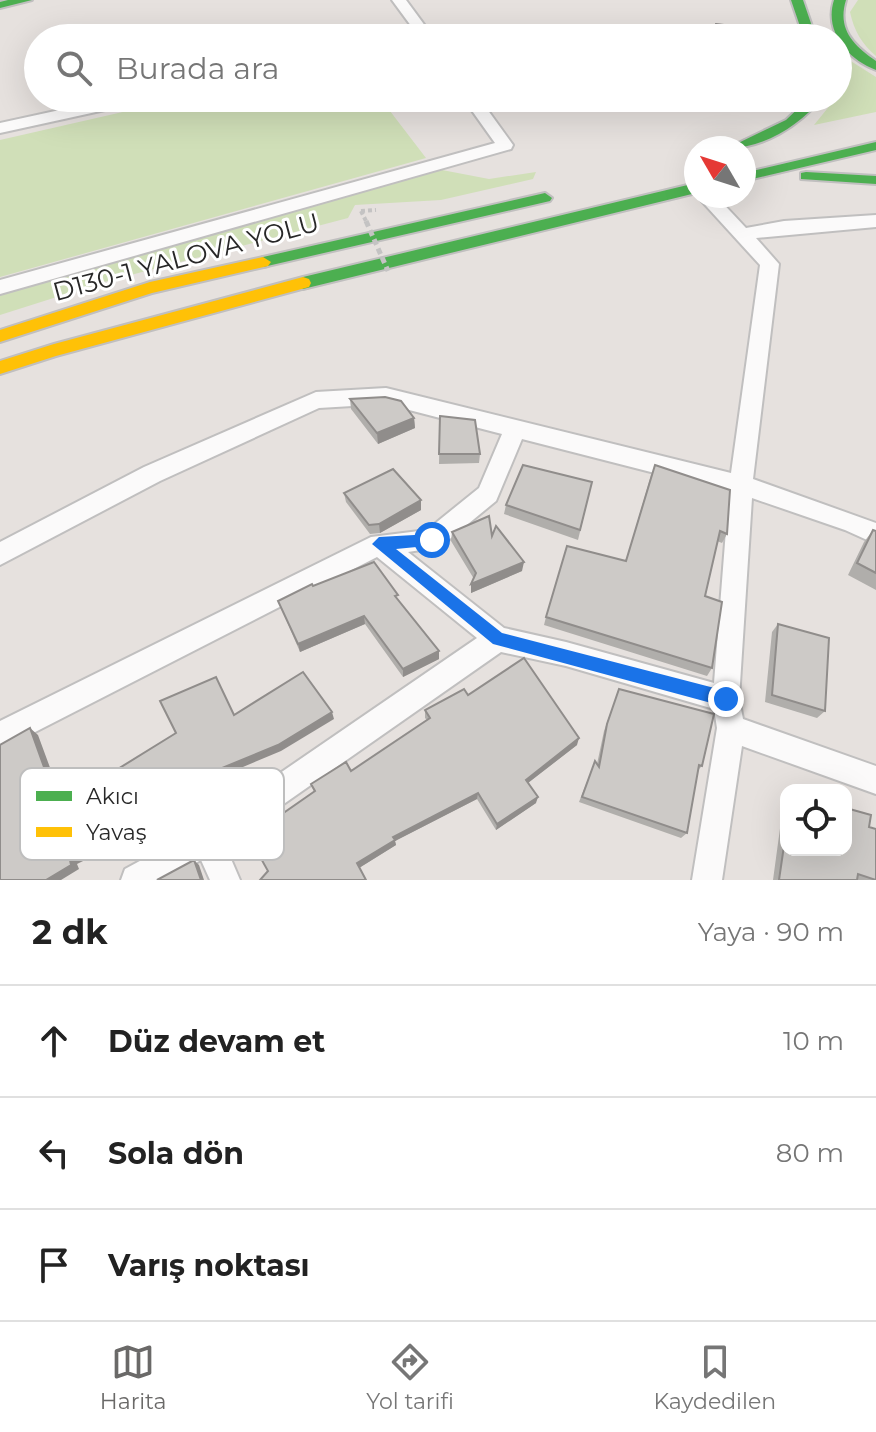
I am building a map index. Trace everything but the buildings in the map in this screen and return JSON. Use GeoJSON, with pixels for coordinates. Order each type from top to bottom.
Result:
{"type":"FeatureCollection","features":[{"type":"Feature","properties":{"kind":"main road"},"geometry":{"type":"LineString","coordinates":[[0,5],[26,0]]}},
{"type":"Feature","properties":{"kind":"main road"},"geometry":{"type":"LineString","coordinates":[[797,0],[805,24]]}},
{"type":"Feature","properties":{"kind":"main road"},"geometry":{"type":"LineString","coordinates":[[835,24],[834,8],[840,0]]}},
{"type":"Feature","properties":{"kind":"main road"},"geometry":{"type":"LineString","coordinates":[[852,49],[876,66]]}},
{"type":"Feature","properties":{"kind":"main road"},"geometry":{"type":"LineString","coordinates":[[756,139],[789,126],[806,112]]}},
{"type":"Feature","properties":{"kind":"main road"},"geometry":{"type":"LineString","coordinates":[[756,152],[788,145]]}},
{"type":"Feature","properties":{"kind":"main road"},"geometry":{"type":"LineString","coordinates":[[756,177],[876,146]]}},
{"type":"Feature","properties":{"kind":"main road"},"geometry":{"type":"LineString","coordinates":[[756,179],[836,175],[876,180]]}},
{"type":"Feature","properties":{"kind":"main road"},"geometry":{"type":"LineString","coordinates":[[0,368],[54,350],[368,266],[392,265],[684,191]]}},
{"type":"Feature","properties":{"kind":"main road","name":"D130-1 YALOVA YOLU"},"geometry":{"type":"LineString","coordinates":[[0,336],[150,288],[565,194]]}},
{"type":"Feature","properties":{"kind":"street"},"geometry":{"type":"LineString","coordinates":[[399,0],[414,24]]}},
{"type":"Feature","properties":{"kind":"street"},"geometry":{"type":"LineString","coordinates":[[0,128],[73,112]]}},
{"type":"Feature","properties":{"kind":"street"},"geometry":{"type":"LineString","coordinates":[[0,287],[505,145],[481,112]]}},
{"type":"Feature","properties":{"kind":"street"},"geometry":{"type":"LineString","coordinates":[[707,880],[731,728],[726,699],[741,485],[770,264],[718,208]]}},
{"type":"Feature","properties":{"kind":"street"},"geometry":{"type":"LineString","coordinates":[[744,234],[800,226],[876,221]]}},
{"type":"Feature","properties":{"kind":"street"},"geometry":{"type":"LineString","coordinates":[[0,554],[152,474],[316,400],[386,396],[741,485],[852,522],[876,534]]}},
{"type":"Feature","properties":{"kind":"street"},"geometry":{"type":"LineString","coordinates":[[0,736],[379,544],[432,540],[488,494],[515,430]]}},
{"type":"Feature","properties":{"kind":"street"},"geometry":{"type":"LineString","coordinates":[[379,544],[498,639],[566,654],[726,699]]}},
{"type":"Feature","properties":{"kind":"street"},"geometry":{"type":"LineString","coordinates":[[284,787],[498,639]]}},
{"type":"Feature","properties":{"kind":"street"},"geometry":{"type":"LineString","coordinates":[[731,728],[876,780]]}},
{"type":"Feature","properties":{"kind":"street"},"geometry":{"type":"LineString","coordinates":[[136,880],[172,860]]}},
{"type":"Feature","properties":{"kind":"street"},"geometry":{"type":"LineString","coordinates":[[216,860],[225,880]]}},
{"type":"Feature","properties":{"kind":"path"},"geometry":{"type":"LineString","coordinates":[[361,211],[392,265]]}},
{"type":"Feature","properties":{"kind":"green space"},"geometry":{"type":"Polygon","coordinates":[[[858,0],[876,0],[876,56],[859,37],[852,19],[850,12],[858,0]]]}},
{"type":"Feature","properties":{"kind":"green space"},"geometry":{"type":"Polygon","coordinates":[[[852,62],[876,77],[876,112],[814,125],[825,112],[852,112],[852,62]]]}},
{"type":"Feature","properties":{"kind":"green space"},"geometry":{"type":"Polygon","coordinates":[[[123,112],[391,112],[426,158],[0,277],[0,140],[123,112]]]}},
{"type":"Feature","properties":{"kind":"green space"},"geometry":{"type":"Polygon","coordinates":[[[442,170],[489,179],[536,172],[533,179],[441,200],[355,205],[348,218],[104,282],[0,315],[0,292],[442,170]]]}},
{"type":"Feature","properties":{"kind":"traffic: fast"},"geometry":{"type":"LineString","coordinates":[[0,5],[26,0]]}},
{"type":"Feature","properties":{"kind":"traffic: fast"},"geometry":{"type":"LineString","coordinates":[[797,0],[805,24]]}},
{"type":"Feature","properties":{"kind":"traffic: fast"},"geometry":{"type":"LineString","coordinates":[[837,24],[840,0]]}},
{"type":"Feature","properties":{"kind":"traffic: fast"},"geometry":{"type":"LineString","coordinates":[[852,48],[876,66]]}},
{"type":"Feature","properties":{"kind":"traffic: fast"},"geometry":{"type":"LineString","coordinates":[[756,139],[791,123],[802,112]]}},
{"type":"Feature","properties":{"kind":"traffic: fast"},"geometry":{"type":"LineString","coordinates":[[756,174],[876,146]]}},
{"type":"Feature","properties":{"kind":"traffic: fast"},"geometry":{"type":"LineString","coordinates":[[806,176],[876,180]]}},
{"type":"Feature","properties":{"kind":"traffic: fast"},"geometry":{"type":"LineString","coordinates":[[303,283],[684,191]]}},
{"type":"Feature","properties":{"kind":"traffic: fast"},"geometry":{"type":"LineString","coordinates":[[263,262],[545,198]]}},
{"type":"Feature","properties":{"kind":"traffic: slow"},"geometry":{"type":"LineString","coordinates":[[0,336],[150,288],[263,262]]}},
{"type":"Feature","properties":{"kind":"traffic: slow"},"geometry":{"type":"LineString","coordinates":[[0,368],[54,350],[303,283]]}},
{"type":"Feature","properties":{"kind":"route"},"geometry":{"type":"LineString","coordinates":[[432,540],[379,544],[498,639],[566,654],[726,699]]}}]}
